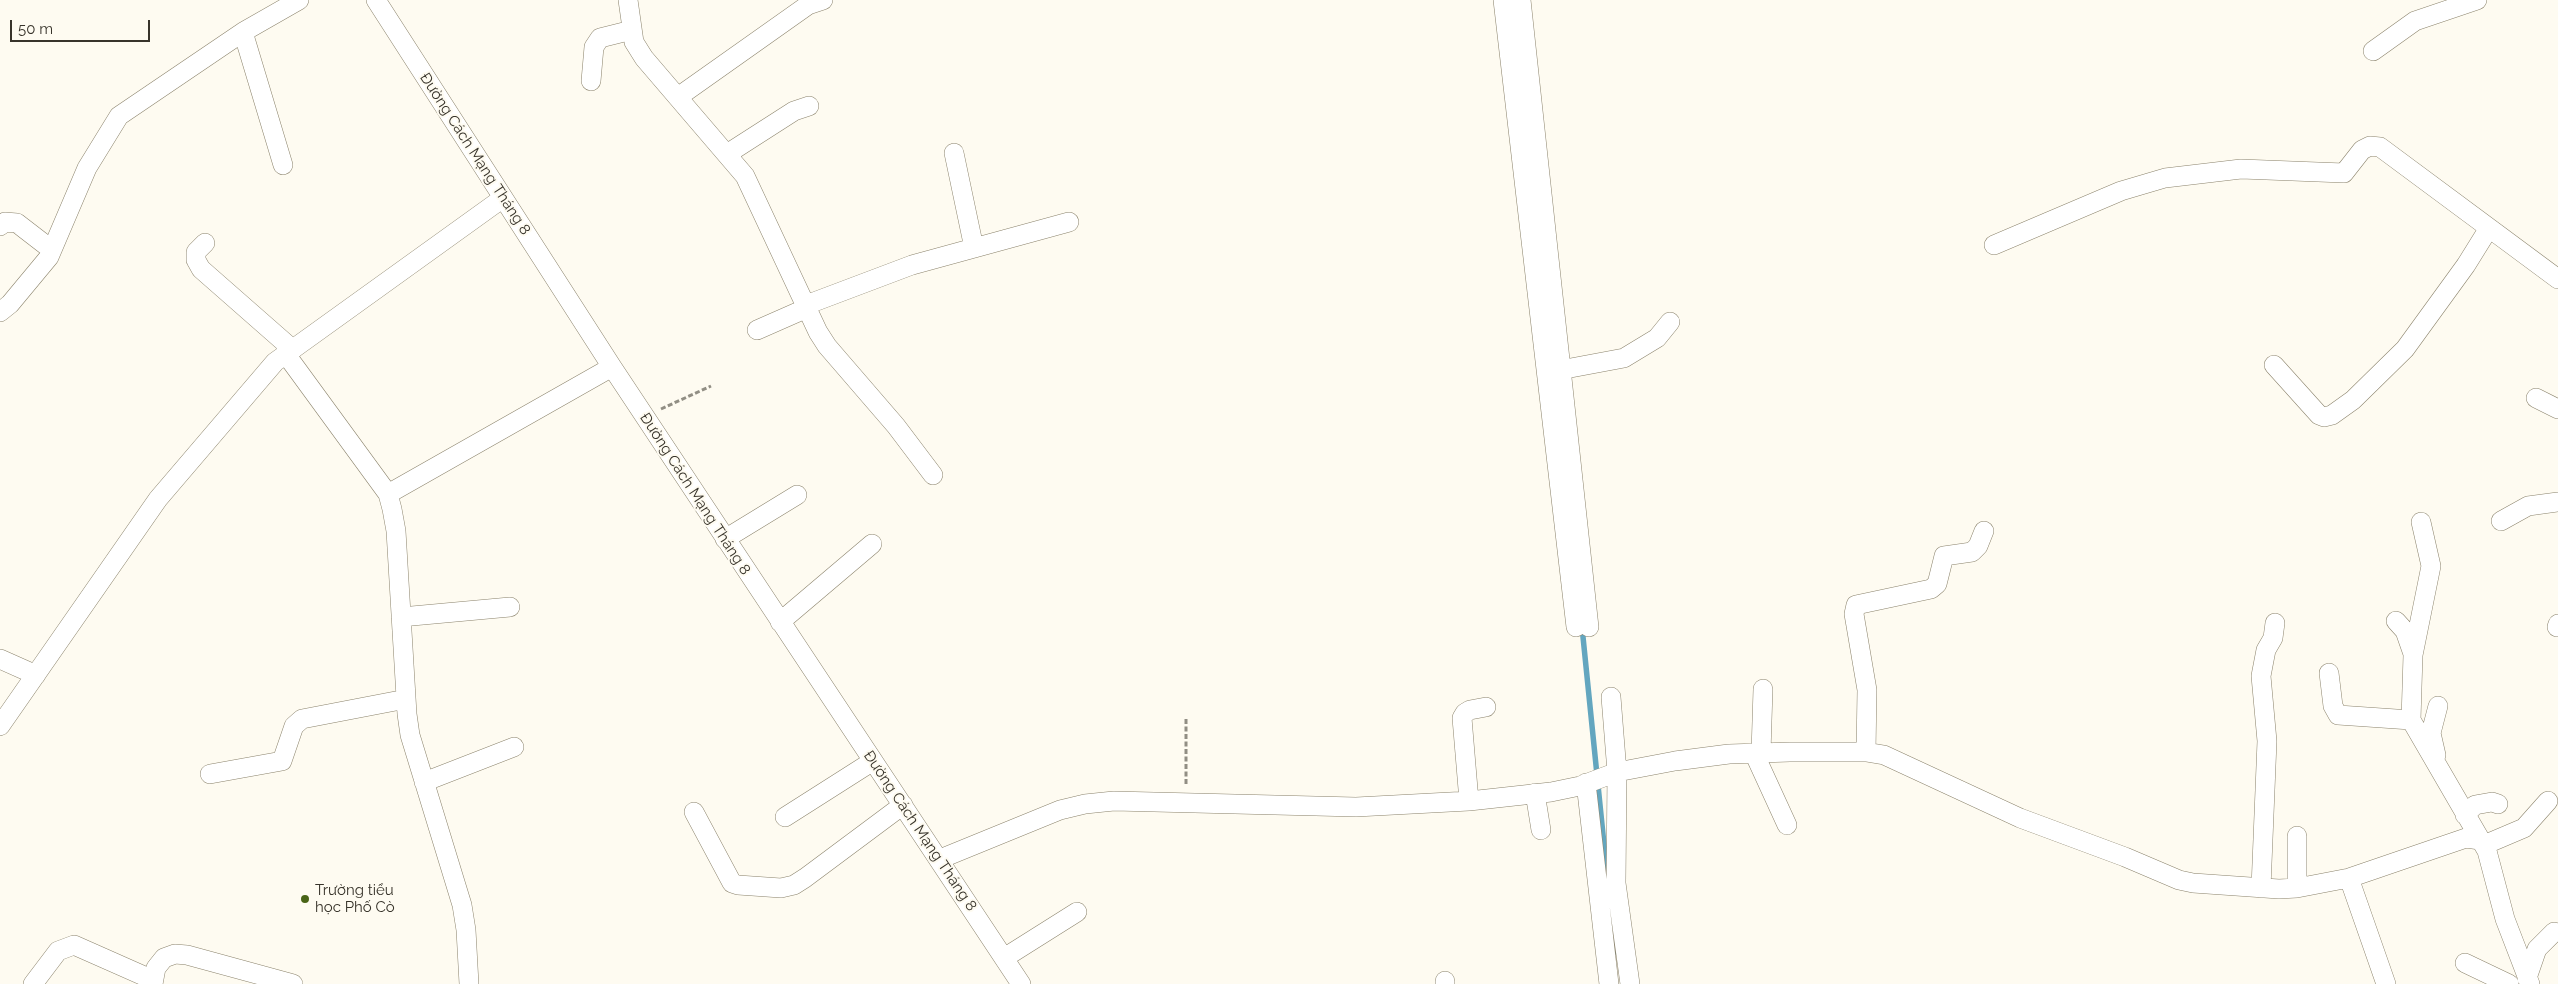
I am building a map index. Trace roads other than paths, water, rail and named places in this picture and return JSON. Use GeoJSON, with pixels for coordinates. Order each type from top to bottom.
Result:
{"type":"FeatureCollection","features":[{"type":"Feature","properties":{"kind":"street"},"geometry":{"type":"LineString","coordinates":[[0,312],[42,268],[52,250],[87,168],[119,116],[243,32],[299,0]]}},
{"type":"Feature","properties":{"kind":"street","name":"Đường Cách Mạng Tháng 8"},"geometry":{"type":"LineString","coordinates":[[376,0],[612,367],[780,622],[940,859],[1021,984]]}},
{"type":"Feature","properties":{"kind":"street"},"geometry":{"type":"LineString","coordinates":[[628,0],[634,42],[644,58],[745,176],[756,195],[807,307],[827,346],[896,426],[933,475]]}},
{"type":"Feature","properties":{"kind":"street"},"geometry":{"type":"LineString","coordinates":[[678,97],[808,5],[823,0]]}},
{"type":"Feature","properties":{"kind":"street"},"geometry":{"type":"LineString","coordinates":[[1503,0],[1583,627],[1560,370],[1521,0]]}},
{"type":"Feature","properties":{"kind":"street"},"geometry":{"type":"LineString","coordinates":[[2373,51],[2414,20],[2477,0]]}},
{"type":"Feature","properties":{"kind":"street"},"geometry":{"type":"LineString","coordinates":[[591,81],[594,47],[600,38],[632,30]]}},
{"type":"Feature","properties":{"kind":"street"},"geometry":{"type":"LineString","coordinates":[[243,32],[283,164]]}},
{"type":"Feature","properties":{"kind":"street"},"geometry":{"type":"LineString","coordinates":[[728,154],[794,111],[809,106]]}},
{"type":"Feature","properties":{"kind":"street"},"geometry":{"type":"LineString","coordinates":[[1994,245],[2122,190],[2165,178],[2241,169],[2344,173],[2362,150],[2370,146],[2380,147],[2558,279]]}},
{"type":"Feature","properties":{"kind":"street"},"geometry":{"type":"LineString","coordinates":[[954,153],[974,248]]}},
{"type":"Feature","properties":{"kind":"street"},"geometry":{"type":"LineString","coordinates":[[0,726],[158,499],[288,350],[503,198]]}},
{"type":"Feature","properties":{"kind":"street"},"geometry":{"type":"LineString","coordinates":[[0,226],[5,222],[17,223],[52,250]]}},
{"type":"Feature","properties":{"kind":"street"},"geometry":{"type":"LineString","coordinates":[[757,330],[807,307],[912,264],[1069,222]]}},
{"type":"Feature","properties":{"kind":"street"},"geometry":{"type":"LineString","coordinates":[[2274,365],[2320,415],[2324,417],[2332,415],[2353,400],[2405,349],[2461,273],[2489,228]]}},
{"type":"Feature","properties":{"kind":"street"},"geometry":{"type":"LineString","coordinates":[[204,243],[196,252],[196,260],[201,269],[288,350],[388,494],[396,530],[406,699],[410,735],[462,905],[466,930],[468,984]]}},
{"type":"Feature","properties":{"kind":"street"},"geometry":{"type":"LineString","coordinates":[[1560,370],[1624,358],[1656,338],[1670,322]]}},
{"type":"Feature","properties":{"kind":"street"},"geometry":{"type":"LineString","coordinates":[[388,494],[612,367]]}},
{"type":"Feature","properties":{"kind":"street"},"geometry":{"type":"LineString","coordinates":[[2536,398],[2558,409]]}},
{"type":"Feature","properties":{"kind":"street"},"geometry":{"type":"LineString","coordinates":[[725,539],[797,495]]}},
{"type":"Feature","properties":{"kind":"street"},"geometry":{"type":"LineString","coordinates":[[2501,521],[2528,506],[2558,502]]}},
{"type":"Feature","properties":{"kind":"street"},"geometry":{"type":"LineString","coordinates":[[2421,522],[2431,566],[2413,655],[2411,720],[2482,842],[2505,919],[2529,981]]}},
{"type":"Feature","properties":{"kind":"street"},"geometry":{"type":"LineString","coordinates":[[1866,752],[1867,690],[1854,614],[1856,605],[1931,589],[1937,584],[1944,556],[1972,552],[1978,546],[1984,531]]}},
{"type":"Feature","properties":{"kind":"street"},"geometry":{"type":"LineString","coordinates":[[780,622],[872,544]]}},
{"type":"Feature","properties":{"kind":"street"},"geometry":{"type":"LineString","coordinates":[[401,617],[510,607]]}},
{"type":"Feature","properties":{"kind":"street"},"geometry":{"type":"LineString","coordinates":[[2396,621],[2405,631],[2413,655]]}},
{"type":"Feature","properties":{"kind":"street"},"geometry":{"type":"LineString","coordinates":[[2261,888],[2267,741],[2261,676],[2266,650],[2273,638],[2275,623]]}},
{"type":"Feature","properties":{"kind":"street"},"geometry":{"type":"LineString","coordinates":[[0,659],[36,675]]}},
{"type":"Feature","properties":{"kind":"street"},"geometry":{"type":"LineString","coordinates":[[2329,673],[2333,706],[2338,715],[2411,720]]}},
{"type":"Feature","properties":{"kind":"street"},"geometry":{"type":"LineString","coordinates":[[1763,689],[1757,753],[1787,825]]}},
{"type":"Feature","properties":{"kind":"street"},"geometry":{"type":"LineString","coordinates":[[1609,984],[1600,778],[1611,697]]}},
{"type":"Feature","properties":{"kind":"street"},"geometry":{"type":"LineString","coordinates":[[210,774],[282,761],[294,726],[302,719],[406,699]]}},
{"type":"Feature","properties":{"kind":"street"},"geometry":{"type":"LineString","coordinates":[[2437,765],[2438,757],[2430,733],[2438,706]]}},
{"type":"Feature","properties":{"kind":"street"},"geometry":{"type":"LineString","coordinates":[[1469,802],[1462,718],[1470,710],[1486,707]]}},
{"type":"Feature","properties":{"kind":"street"},"geometry":{"type":"LineString","coordinates":[[424,782],[514,747]]}},
{"type":"Feature","properties":{"kind":"street"},"geometry":{"type":"LineString","coordinates":[[940,859],[1060,810],[1085,804],[1114,802],[1356,807],[1469,802],[1561,790],[1600,778],[1709,756],[1757,753],[1866,752],[1900,761],[2020,818],[2180,880],[2261,888],[2297,888],[2349,878],[2466,838],[2482,842],[2524,828],[2548,800]]}},
{"type":"Feature","properties":{"kind":"street"},"geometry":{"type":"LineString","coordinates":[[785,817],[873,761]]}},
{"type":"Feature","properties":{"kind":"street"},"geometry":{"type":"LineString","coordinates":[[1600,778],[1630,984]]}},
{"type":"Feature","properties":{"kind":"street"},"geometry":{"type":"LineString","coordinates":[[1535,793],[1542,830]]}},
{"type":"Feature","properties":{"kind":"street"},"geometry":{"type":"LineString","coordinates":[[2465,815],[2475,805],[2492,802],[2498,804]]}},
{"type":"Feature","properties":{"kind":"street"},"geometry":{"type":"LineString","coordinates":[[694,812],[732,883],[781,888],[794,885],[805,878],[903,805]]}},
{"type":"Feature","properties":{"kind":"street"},"geometry":{"type":"LineString","coordinates":[[2297,836],[2297,888]]}},
{"type":"Feature","properties":{"kind":"street"},"geometry":{"type":"LineString","coordinates":[[2349,878],[2386,984]]}},
{"type":"Feature","properties":{"kind":"street"},"geometry":{"type":"LineString","coordinates":[[1004,958],[1077,912]]}},
{"type":"Feature","properties":{"kind":"street"},"geometry":{"type":"LineString","coordinates":[[2529,981],[2537,949],[2554,932]]}},
{"type":"Feature","properties":{"kind":"street"},"geometry":{"type":"LineString","coordinates":[[33,984],[58,951],[74,946],[153,982],[156,968],[164,958],[175,954],[186,955],[293,984]]}},
{"type":"Feature","properties":{"kind":"street"},"geometry":{"type":"LineString","coordinates":[[2465,963],[2510,984]]}},
{"type":"Feature","properties":{"kind":"waterway"},"geometry":{"type":"LineString","coordinates":[[1582,627],[1607,874]]}},
{"type":"Feature","properties":{"kind":"waterway"},"geometry":{"type":"LineString","coordinates":[[1611,914],[1615,952]]}},
{"type":"Feature","properties":{"kind":"place","name":"Trường tiểu học Phố Cò"},"geometry":{"type":"Point","coordinates":[305,899]}}]}
